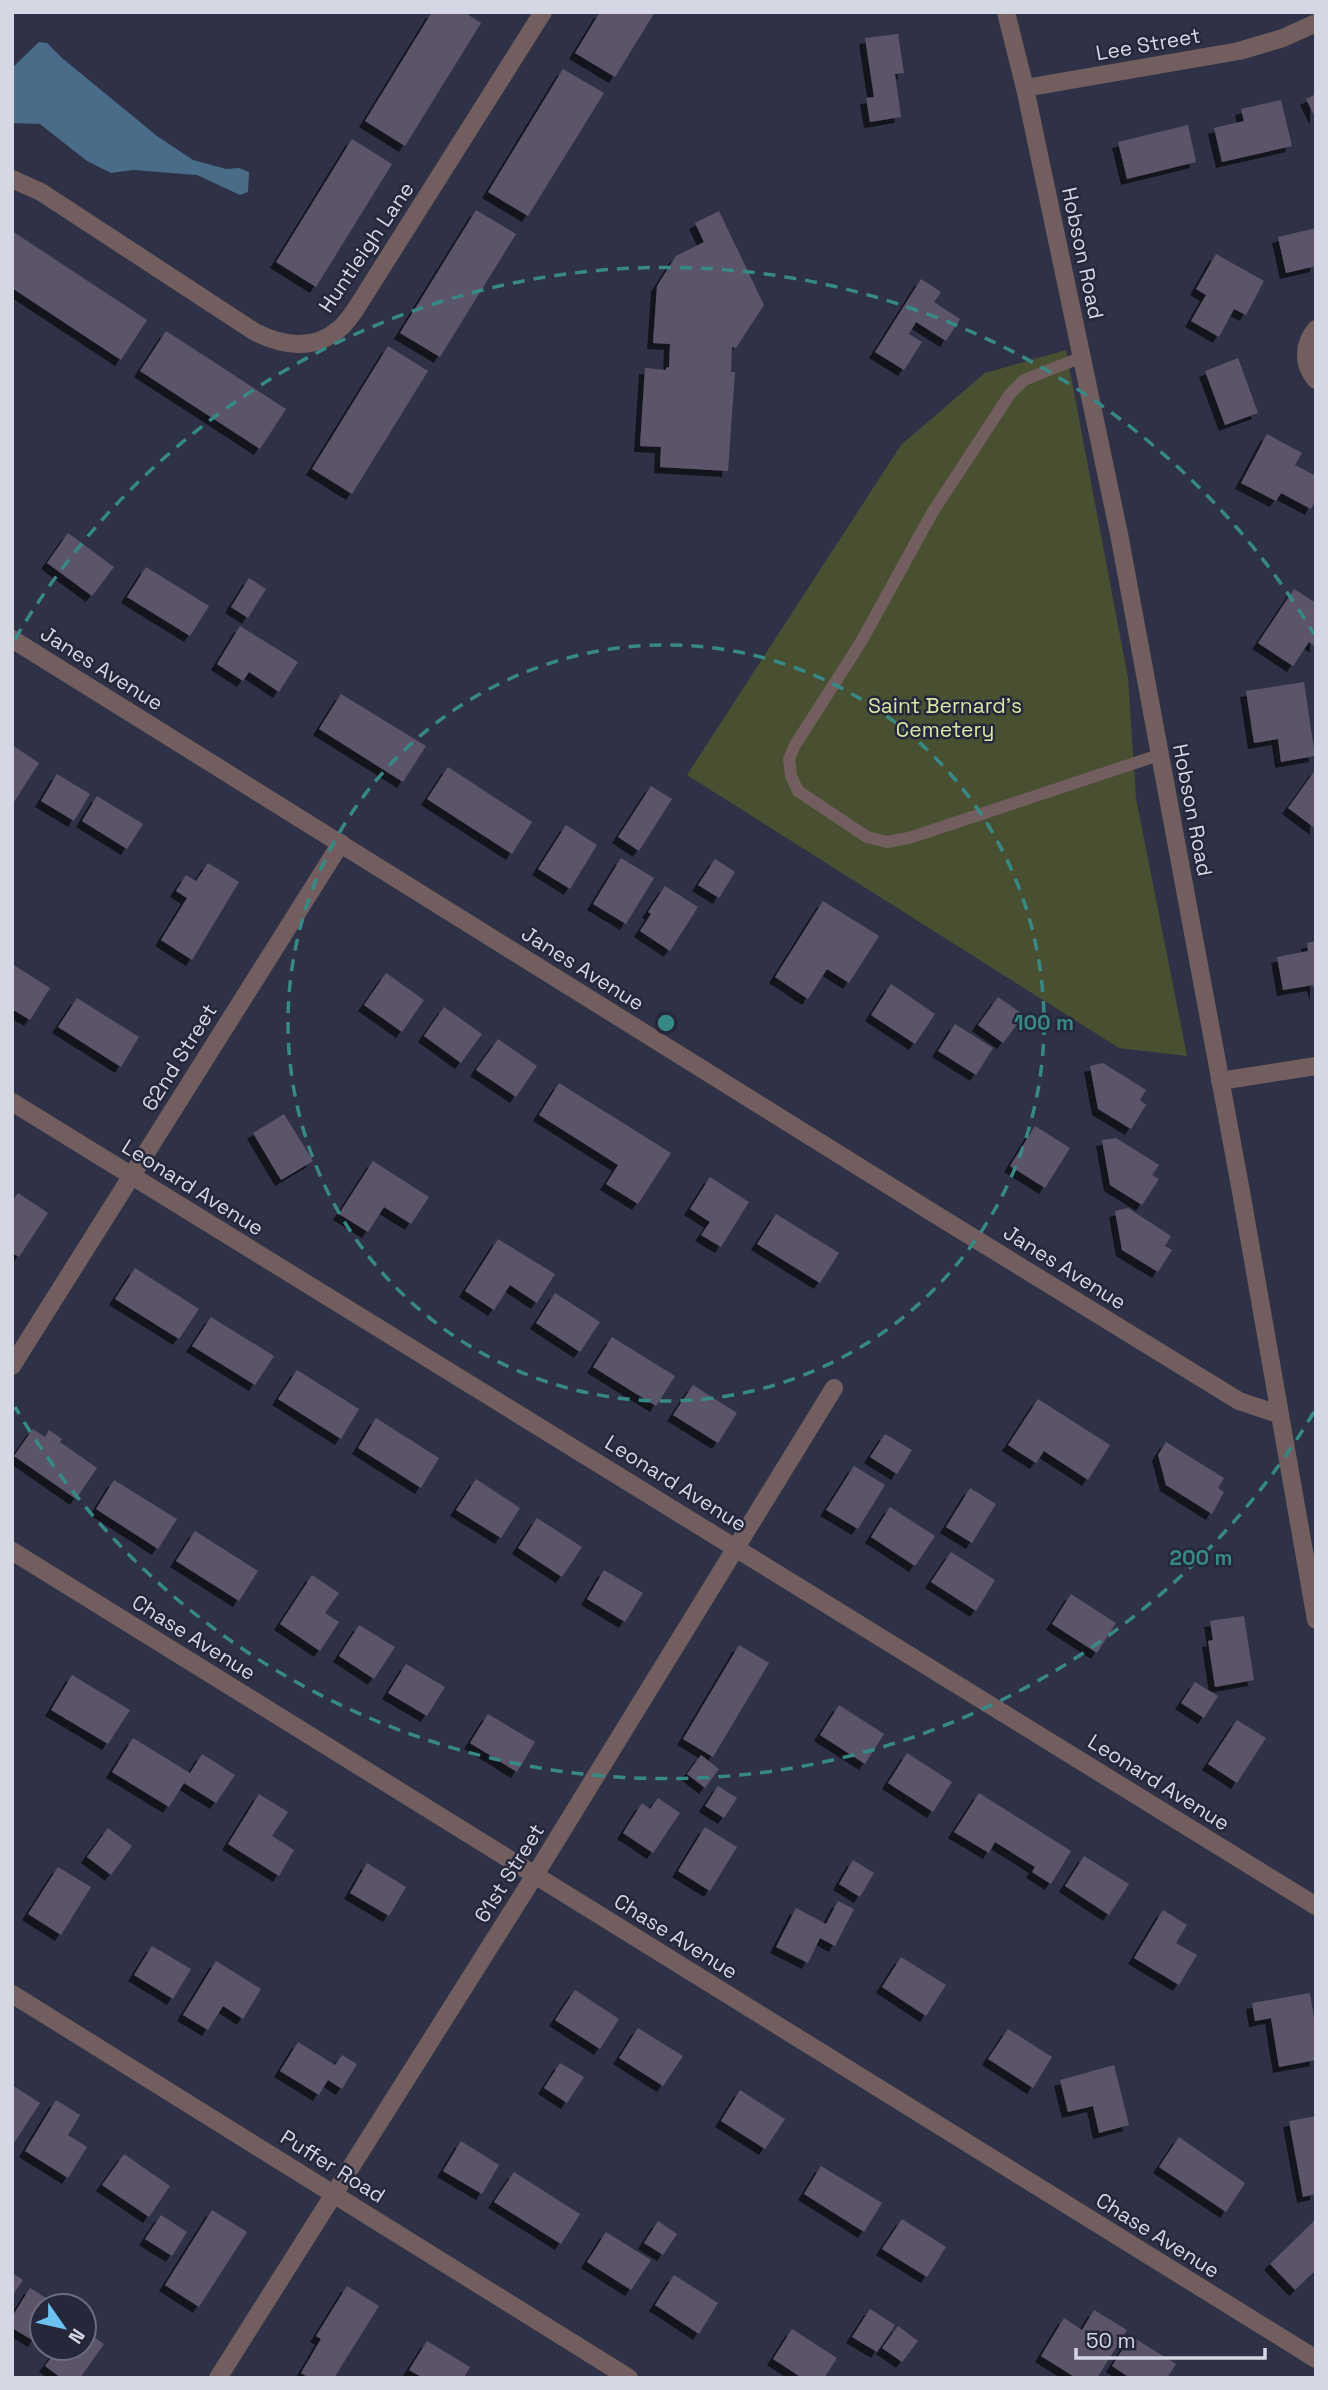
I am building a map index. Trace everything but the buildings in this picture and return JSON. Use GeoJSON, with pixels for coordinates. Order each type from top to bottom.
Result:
{"type":"FeatureCollection","features":[{"type":"Feature","properties":{"kind":"street","name":"Huntleigh Lane"},"geometry":{"type":"LineString","coordinates":[[12,178],[41,192],[273,342],[293,345],[316,342],[339,330],[357,307],[543,12]]}},
{"type":"Feature","properties":{"kind":"street","name":"Hobson Road"},"geometry":{"type":"LineString","coordinates":[[1006,12],[1025,88],[1119,534],[1316,1620]]}},
{"type":"Feature","properties":{"kind":"street","name":"Lee Street"},"geometry":{"type":"LineString","coordinates":[[1025,88],[1239,51],[1283,38],[1316,23]]}},
{"type":"Feature","properties":{"kind":"street"},"geometry":{"type":"LineString","coordinates":[[1316,329],[1307,342],[1305,354],[1307,366],[1316,380]]}},
{"type":"Feature","properties":{"kind":"street","name":"Janes Avenue"},"geometry":{"type":"LineString","coordinates":[[12,639],[1228,1394],[1278,1414]]}},
{"type":"Feature","properties":{"kind":"street","name":"62nd Street"},"geometry":{"type":"LineString","coordinates":[[12,1366],[341,843]]}},
{"type":"Feature","properties":{"kind":"street"},"geometry":{"type":"LineString","coordinates":[[1220,1081],[1316,1066]]}},
{"type":"Feature","properties":{"kind":"street","name":"Leonard Avenue"},"geometry":{"type":"LineString","coordinates":[[12,1102],[1316,1906]]}},
{"type":"Feature","properties":{"kind":"street","name":"61st Street"},"geometry":{"type":"LineString","coordinates":[[218,2378],[535,1875],[834,1388]]}},
{"type":"Feature","properties":{"kind":"street","name":"Chase Avenue"},"geometry":{"type":"LineString","coordinates":[[12,1551],[1316,2360]]}},
{"type":"Feature","properties":{"kind":"street","name":"Puffer Road"},"geometry":{"type":"LineString","coordinates":[[12,1994],[629,2378]]}},
{"type":"Feature","properties":{"kind":"lane"},"geometry":{"type":"LineString","coordinates":[[1082,357],[1024,380],[1010,394],[932,513],[861,642],[795,745],[789,759],[791,776],[798,791],[867,837],[887,842],[909,838],[1159,755]]}},
{"type":"Feature","properties":{"kind":"green space","name":"Saint Bernard's Cemetery"},"geometry":{"type":"Polygon","coordinates":[[[1066,350],[1128,678],[1136,798],[1187,1056],[1119,1048],[687,775],[901,445],[985,373],[1066,350]]]}},
{"type":"Feature","properties":{"kind":"water"},"geometry":{"type":"Polygon","coordinates":[[[39,42],[47,43],[157,136],[193,160],[249,172],[248,192],[240,195],[197,175],[133,170],[111,173],[87,161],[40,124],[12,123],[12,68],[39,42]]]}}]}
